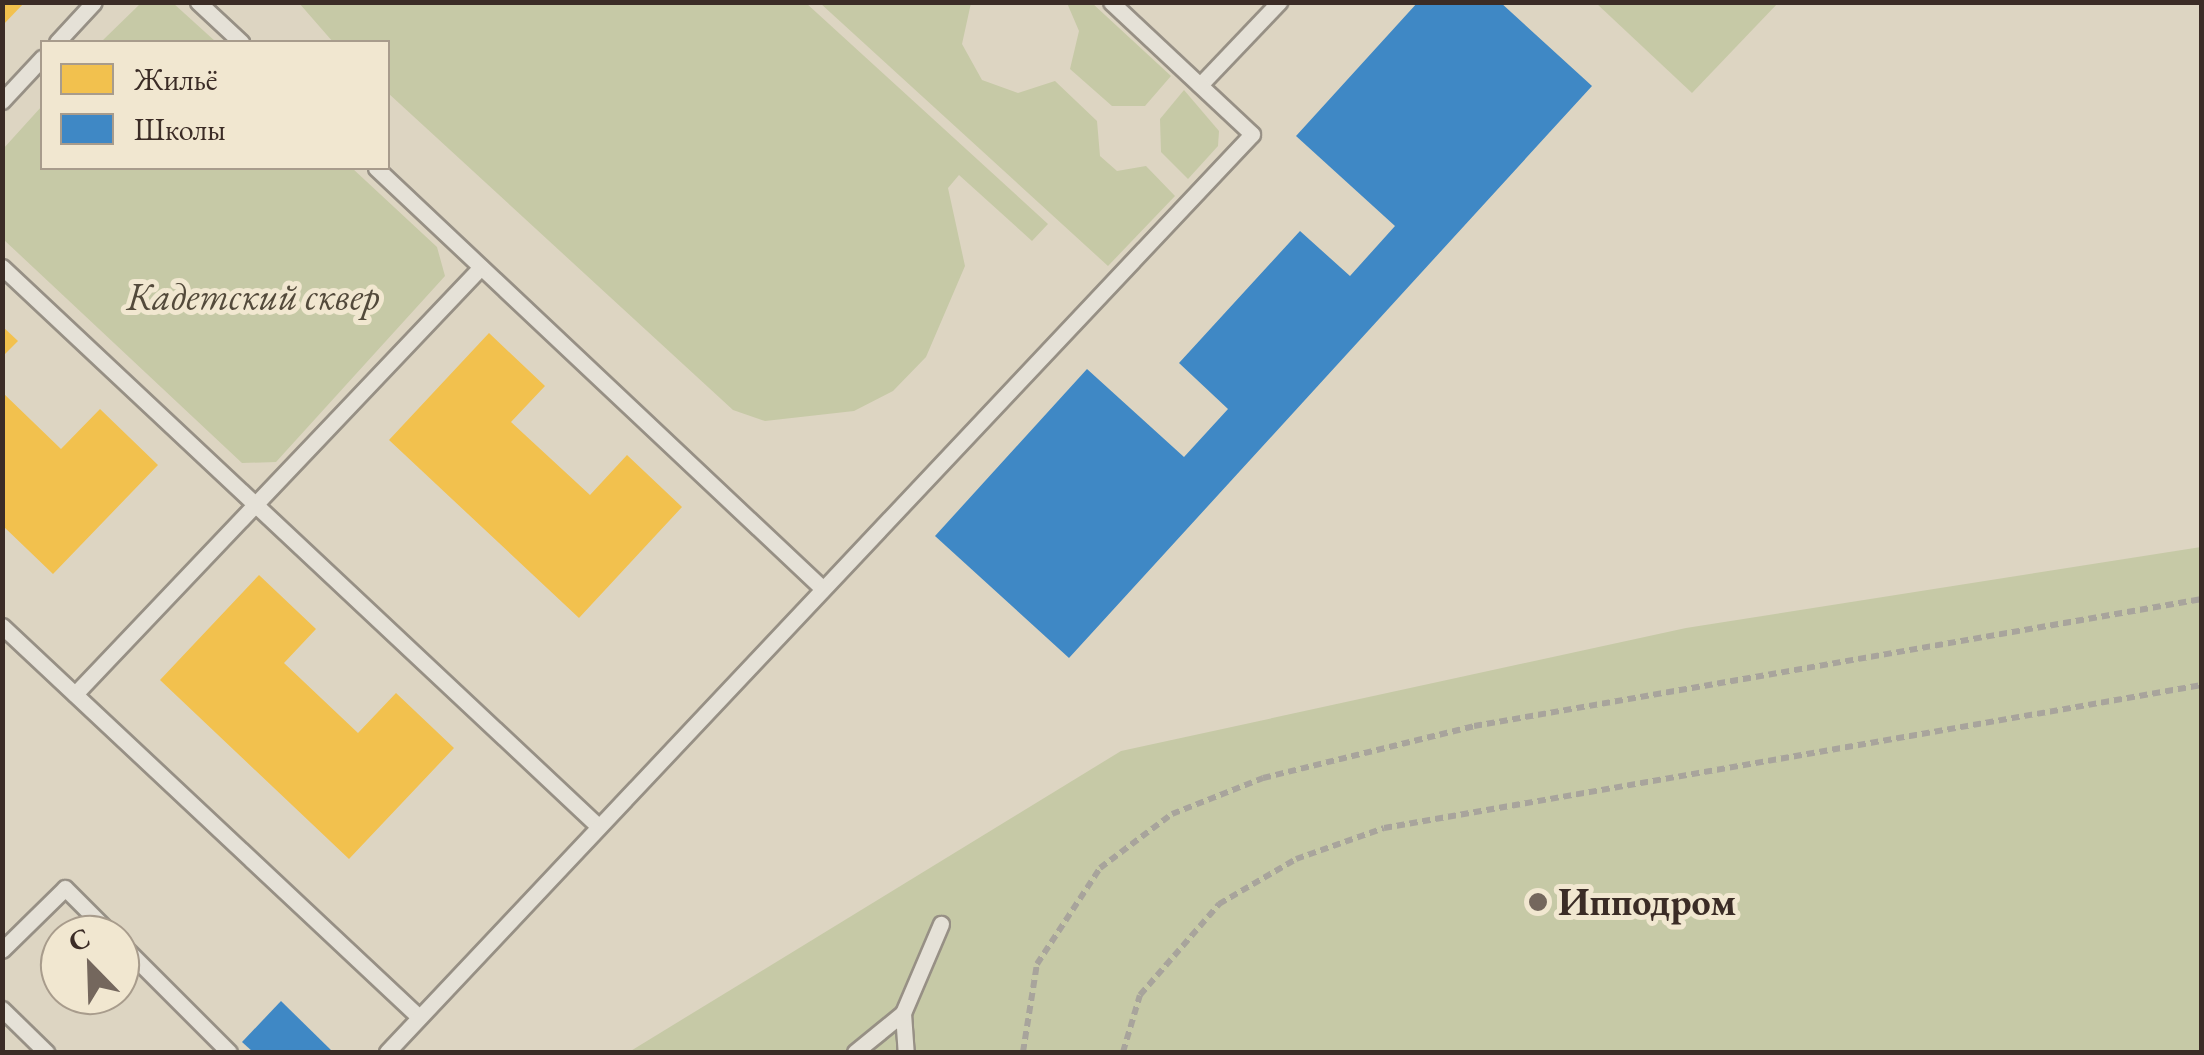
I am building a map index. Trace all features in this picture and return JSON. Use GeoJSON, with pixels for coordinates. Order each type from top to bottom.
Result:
{"type":"FeatureCollection","features":[{"type":"Feature","properties":{"kind":"lane"},"geometry":{"type":"LineString","coordinates":[[59,40],[94,2]]}},
{"type":"Feature","properties":{"kind":"lane"},"geometry":{"type":"LineString","coordinates":[[198,2],[239,40]]}},
{"type":"Feature","properties":{"kind":"lane"},"geometry":{"type":"LineString","coordinates":[[387,1052],[1252,134],[1111,2]]}},
{"type":"Feature","properties":{"kind":"lane"},"geometry":{"type":"LineString","coordinates":[[1200,85],[1279,2]]}},
{"type":"Feature","properties":{"kind":"lane"},"geometry":{"type":"LineString","coordinates":[[2,101],[40,60]]}},
{"type":"Feature","properties":{"kind":"lane"},"geometry":{"type":"LineString","coordinates":[[378,170],[822,588]]}},
{"type":"Feature","properties":{"kind":"lane"},"geometry":{"type":"LineString","coordinates":[[75,694],[481,266]]}},
{"type":"Feature","properties":{"kind":"lane"},"geometry":{"type":"LineString","coordinates":[[2,267],[597,825]]}},
{"type":"Feature","properties":{"kind":"lane"},"geometry":{"type":"LineString","coordinates":[[2,626],[418,1018]]}},
{"type":"Feature","properties":{"kind":"lane"},"geometry":{"type":"LineString","coordinates":[[2,950],[65,888],[92,915]]}},
{"type":"Feature","properties":{"kind":"lane"},"geometry":{"type":"LineString","coordinates":[[906,1052],[903,1013],[941,924]]}},
{"type":"Feature","properties":{"kind":"lane"},"geometry":{"type":"LineString","coordinates":[[140,964],[228,1052]]}},
{"type":"Feature","properties":{"kind":"lane"},"geometry":{"type":"LineString","coordinates":[[2,1009],[46,1052]]}},
{"type":"Feature","properties":{"kind":"lane"},"geometry":{"type":"LineString","coordinates":[[855,1052],[903,1013]]}},
{"type":"Feature","properties":{"kind":"lane"},"geometry":{"type":"LineString","coordinates":[[203,1052],[216,1040]]}},
{"type":"Feature","properties":{"kind":"path"},"geometry":{"type":"LineString","coordinates":[[1023,1052],[1038,964],[1100,868],[1172,814],[1264,778],[1474,726],[2202,599]]}},
{"type":"Feature","properties":{"kind":"path"},"geometry":{"type":"LineString","coordinates":[[1124,1052],[1140,995],[1219,904],[1296,859],[1384,828],[2202,685]]}},
{"type":"Feature","properties":{"kind":"green space"},"geometry":{"type":"Polygon","coordinates":[[[141,3],[173,3],[214,40],[103,40],[141,3]]]}},
{"type":"Feature","properties":{"kind":"green space"},"geometry":{"type":"Polygon","coordinates":[[[299,3],[806,3],[1048,224],[1032,241],[959,175],[948,188],[965,266],[926,357],[893,391],[854,411],[765,421],[733,410],[390,95],[390,40],[331,40],[299,3]]]}},
{"type":"Feature","properties":{"kind":"green space"},"geometry":{"type":"Polygon","coordinates":[[[820,3],[971,3],[962,44],[982,80],[1018,93],[1055,81],[1097,121],[1100,156],[1117,171],[1146,166],[1175,196],[1108,266],[820,3]]]}},
{"type":"Feature","properties":{"kind":"green space"},"geometry":{"type":"Polygon","coordinates":[[[1067,3],[1092,3],[1171,76],[1145,106],[1112,106],[1070,69],[1079,31],[1067,3]]]}},
{"type":"Feature","properties":{"kind":"green space"},"geometry":{"type":"Polygon","coordinates":[[[1596,3],[1778,3],[1692,93],[1596,3]]]}},
{"type":"Feature","properties":{"kind":"green space"},"geometry":{"type":"Polygon","coordinates":[[[1184,90],[1219,131],[1218,146],[1188,179],[1161,152],[1160,119],[1184,90]]]}},
{"type":"Feature","properties":{"kind":"green space","name":"Кадетский сквер"},"geometry":{"type":"Polygon","coordinates":[[[40,108],[40,170],[354,170],[437,247],[445,276],[276,462],[242,463],[3,239],[3,149],[40,108]]]}},
{"type":"Feature","properties":{"kind":"green space","name":"Ипподром"},"geometry":{"type":"Polygon","coordinates":[[[2201,547],[2201,1052],[629,1052],[1121,751],[1686,628],[2201,547]]]}},
{"type":"Feature","properties":{"kind":"building: Жильё"},"geometry":{"type":"Polygon","coordinates":[[[2,2],[25,2],[2,26],[2,2]]]}},
{"type":"Feature","properties":{"kind":"building: Жильё"},"geometry":{"type":"Polygon","coordinates":[[[2,326],[18,341],[2,357],[2,326]]]}},
{"type":"Feature","properties":{"kind":"building: Жильё"},"geometry":{"type":"Polygon","coordinates":[[[489,333],[545,386],[511,422],[590,495],[627,455],[682,507],[579,618],[389,440],[489,333]]]}},
{"type":"Feature","properties":{"kind":"building: Жильё"},"geometry":{"type":"Polygon","coordinates":[[[2,392],[61,449],[100,409],[158,465],[53,574],[2,525],[2,392]]]}},
{"type":"Feature","properties":{"kind":"building: Жильё"},"geometry":{"type":"Polygon","coordinates":[[[259,575],[316,629],[284,663],[358,733],[396,693],[454,748],[349,859],[160,680],[259,575]]]}},
{"type":"Feature","properties":{"kind":"building: Школы"},"geometry":{"type":"Polygon","coordinates":[[[1418,2],[1500,2],[1592,86],[1069,658],[935,536],[1087,369],[1184,457],[1228,409],[1179,363],[1300,231],[1350,276],[1395,226],[1296,136],[1418,2]]]}},
{"type":"Feature","properties":{"kind":"building: Школы"},"geometry":{"type":"Polygon","coordinates":[[[281,1001],[333,1052],[253,1052],[242,1042],[281,1001]]]}},
{"type":"Feature","properties":{"kind":"place","name":"Ипподром"},"geometry":{"type":"Point","coordinates":[1538,902]}}]}
